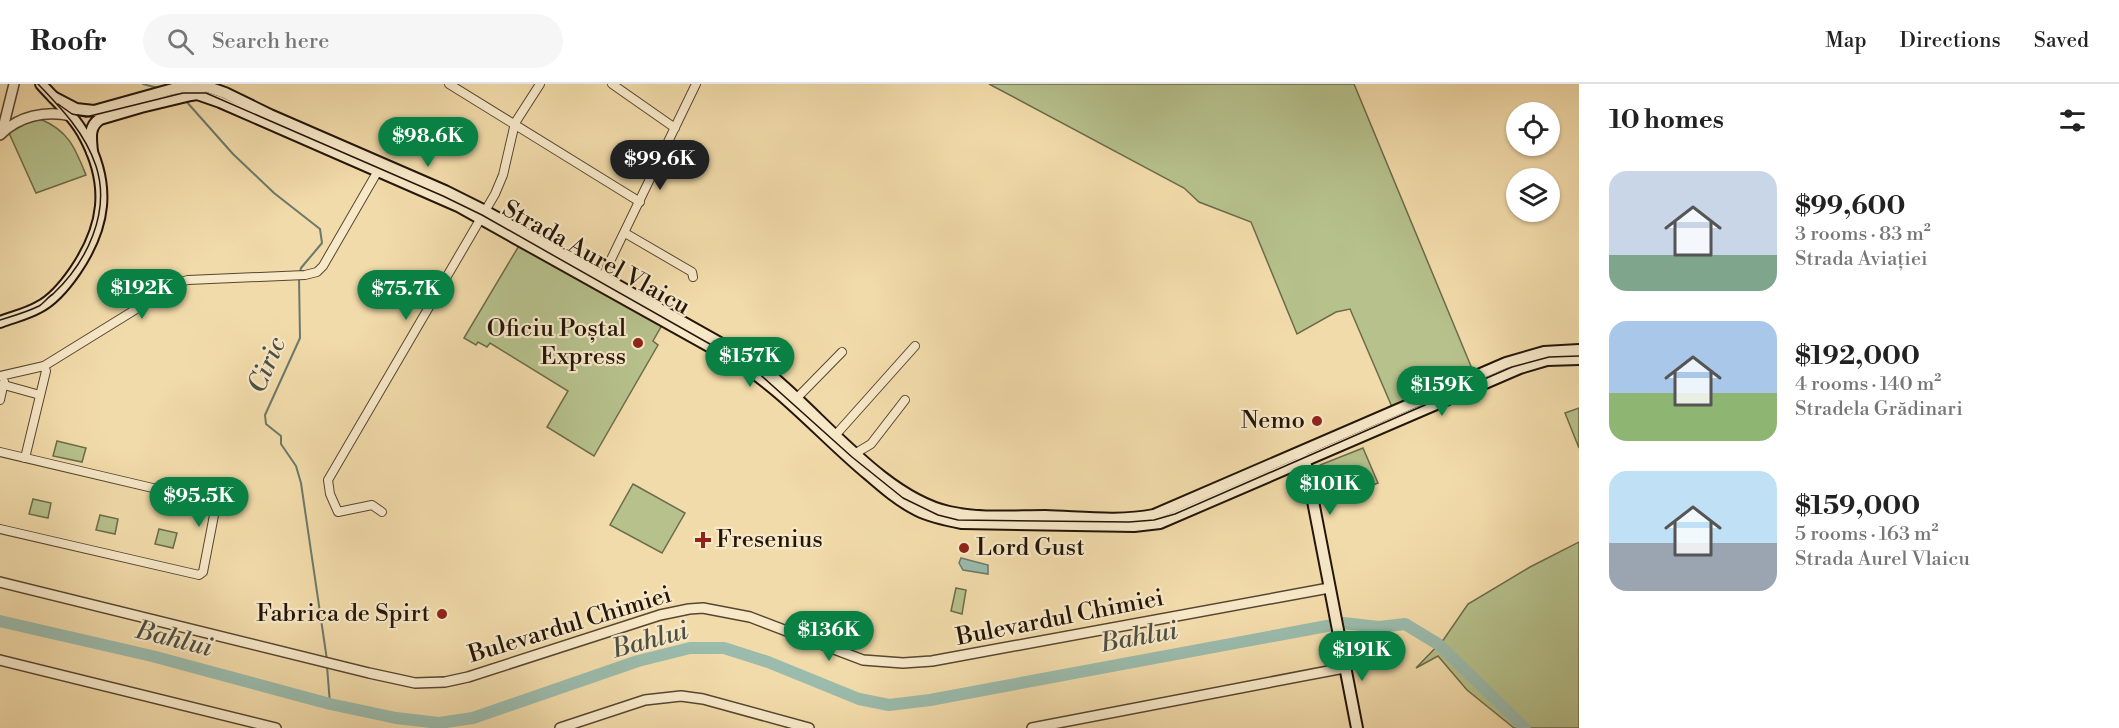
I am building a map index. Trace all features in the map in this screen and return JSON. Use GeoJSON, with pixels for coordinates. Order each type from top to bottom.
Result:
{"type":"FeatureCollection","features":[{"type":"Feature","properties":{"kind":"main road"},"geometry":{"type":"LineString","coordinates":[[0,321],[40,306],[70,278],[88,249],[99,222],[102,201],[99,174],[92,152],[86,138],[70,116],[41,84]]}},
{"type":"Feature","properties":{"kind":"main road","name":"Strada Aurel Vlaicu"},"geometry":{"type":"LineString","coordinates":[[92,152],[91,132],[94,123],[100,119],[174,93],[193,88],[210,88],[380,167]]}},
{"type":"Feature","properties":{"kind":"main road","name":"Strada Aurel Vlaicu"},"geometry":{"type":"LineString","coordinates":[[210,88],[380,167],[445,191],[601,281],[752,361],[806,417],[833,438],[903,502],[941,519],[971,524],[1147,526],[1173,519],[1506,363],[1544,352],[1579,350]]}},
{"type":"Feature","properties":{"kind":"main road","name":"Strada Aurel Vlaicu"},"geometry":{"type":"LineString","coordinates":[[54,98],[76,109],[94,111],[156,93],[174,93]]}},
{"type":"Feature","properties":{"kind":"main road","name":"Strada Aurel Vlaicu"},"geometry":{"type":"LineString","coordinates":[[833,438],[856,453],[905,493],[930,506],[950,512],[981,516],[1134,518],[1164,512],[1520,368],[1547,360],[1579,359]]}},
{"type":"Feature","properties":{"kind":"main road"},"geometry":{"type":"LineString","coordinates":[[1302,457],[1357,728]]}},
{"type":"Feature","properties":{"kind":"street"},"geometry":{"type":"LineString","coordinates":[[1,133],[14,84]]}},
{"type":"Feature","properties":{"kind":"street"},"geometry":{"type":"LineString","coordinates":[[449,84],[640,202]]}},
{"type":"Feature","properties":{"kind":"street"},"geometry":{"type":"LineString","coordinates":[[382,512],[372,505],[338,512],[330,494],[328,480],[483,214],[503,176],[515,123],[540,84]]}},
{"type":"Feature","properties":{"kind":"street"},"geometry":{"type":"LineString","coordinates":[[612,84],[675,128]]}},
{"type":"Feature","properties":{"kind":"street"},"geometry":{"type":"LineString","coordinates":[[601,281],[696,84]]}},
{"type":"Feature","properties":{"kind":"street"},"geometry":{"type":"LineString","coordinates":[[48,112],[54,98]]}},
{"type":"Feature","properties":{"kind":"street"},"geometry":{"type":"LineString","coordinates":[[1,133],[19,121],[48,112],[70,116]]}},
{"type":"Feature","properties":{"kind":"street"},"geometry":{"type":"LineString","coordinates":[[0,400],[3,376],[44,366],[180,282],[305,275],[317,272],[323,266],[380,167]]}},
{"type":"Feature","properties":{"kind":"street"},"geometry":{"type":"LineString","coordinates":[[625,233],[692,272],[693,277]]}},
{"type":"Feature","properties":{"kind":"street"},"geometry":{"type":"LineString","coordinates":[[833,438],[915,346]]}},
{"type":"Feature","properties":{"kind":"street"},"geometry":{"type":"LineString","coordinates":[[793,402],[842,352]]}},
{"type":"Feature","properties":{"kind":"street"},"geometry":{"type":"LineString","coordinates":[[25,458],[46,371],[44,366]]}},
{"type":"Feature","properties":{"kind":"street"},"geometry":{"type":"LineString","coordinates":[[3,385],[40,394]]}},
{"type":"Feature","properties":{"kind":"street"},"geometry":{"type":"LineString","coordinates":[[856,453],[871,444],[905,400]]}},
{"type":"Feature","properties":{"kind":"street"},"geometry":{"type":"LineString","coordinates":[[0,452],[212,502],[215,510],[202,572],[199,575],[0,529]]}},
{"type":"Feature","properties":{"kind":"street","name":"Bulevardul Chimiei"},"geometry":{"type":"LineString","coordinates":[[0,582],[415,683],[445,682],[468,677],[660,615],[689,609],[703,608],[730,612],[765,622],[863,660],[903,663],[965,656],[1329,588]]}},
{"type":"Feature","properties":{"kind":"street"},"geometry":{"type":"LineString","coordinates":[[0,660],[276,728]]}},
{"type":"Feature","properties":{"kind":"street"},"geometry":{"type":"LineString","coordinates":[[1032,728],[1344,668]]}},
{"type":"Feature","properties":{"kind":"street"},"geometry":{"type":"LineString","coordinates":[[560,728],[645,699],[681,696],[703,699],[809,728]]}},
{"type":"Feature","properties":{"kind":"green space"},"geometry":{"type":"Polygon","coordinates":[[[989,84],[1354,84],[1473,371],[1392,407],[1350,309],[1336,312],[1297,334],[1251,222],[1199,202],[1184,188],[989,84]]]}},
{"type":"Feature","properties":{"kind":"green space"},"geometry":{"type":"Polygon","coordinates":[[[40,119],[58,129],[70,141],[86,175],[36,193],[9,133],[40,119]]]}},
{"type":"Feature","properties":{"kind":"green space"},"geometry":{"type":"Polygon","coordinates":[[[520,244],[662,325],[653,341],[658,345],[594,456],[547,427],[568,391],[490,343],[487,347],[478,342],[476,345],[464,338],[520,244]]]}},
{"type":"Feature","properties":{"kind":"green space"},"geometry":{"type":"Polygon","coordinates":[[[1579,408],[1579,448],[1565,413],[1579,408]]]}},
{"type":"Feature","properties":{"kind":"green space"},"geometry":{"type":"Polygon","coordinates":[[[57,441],[86,448],[82,462],[53,456],[57,441]]]}},
{"type":"Feature","properties":{"kind":"green space"},"geometry":{"type":"Polygon","coordinates":[[[1363,448],[1378,483],[1324,504],[1320,484],[1320,465],[1363,448]]]}},
{"type":"Feature","properties":{"kind":"green space"},"geometry":{"type":"Polygon","coordinates":[[[633,484],[685,513],[662,553],[610,525],[633,484]]]}},
{"type":"Feature","properties":{"kind":"green space"},"geometry":{"type":"Polygon","coordinates":[[[33,499],[51,503],[48,518],[29,514],[33,499]]]}},
{"type":"Feature","properties":{"kind":"green space"},"geometry":{"type":"Polygon","coordinates":[[[100,515],[118,519],[115,534],[96,530],[100,515]]]}},
{"type":"Feature","properties":{"kind":"green space"},"geometry":{"type":"Polygon","coordinates":[[[159,529],[177,533],[173,548],[155,544],[159,529]]]}},
{"type":"Feature","properties":{"kind":"green space"},"geometry":{"type":"Polygon","coordinates":[[[1579,542],[1579,728],[1514,728],[1467,690],[1438,656],[1416,668],[1444,639],[1468,604],[1530,567],[1579,542]]]}},
{"type":"Feature","properties":{"kind":"green space"},"geometry":{"type":"Polygon","coordinates":[[[956,588],[966,590],[962,614],[951,611],[956,588]]]}},
{"type":"Feature","properties":{"kind":"shaded area"},"geometry":{"type":"Polygon","coordinates":[[[961,558],[988,565],[988,574],[963,570],[959,563],[961,558]]]}},
{"type":"Feature","properties":{"kind":"waterway","name":"Ciric"},"geometry":{"type":"LineString","coordinates":[[143,84],[158,88]]}},
{"type":"Feature","properties":{"kind":"waterway","name":"Ciric"},"geometry":{"type":"LineString","coordinates":[[185,100],[233,154],[274,193],[320,229],[322,243],[300,272]]}},
{"type":"Feature","properties":{"kind":"waterway","name":"Ciric"},"geometry":{"type":"LineString","coordinates":[[299,277],[300,338],[265,415],[266,424],[281,436],[281,444],[296,466],[301,483],[327,660]]}},
{"type":"Feature","properties":{"kind":"waterway","name":"Bahlui"},"geometry":{"type":"LineString","coordinates":[[0,621],[152,656],[330,704],[396,718],[439,723],[473,718],[638,661],[690,648],[724,648],[768,662],[859,699],[889,705],[930,700],[1343,623],[1379,627],[1405,624],[1438,644],[1525,728]]}},
{"type":"Feature","properties":{"kind":"waterway","name":"Ciric"},"geometry":{"type":"LineString","coordinates":[[327,666],[330,704]]}},
{"type":"Feature","properties":{"kind":"tram line"},"geometry":{"type":"LineString","coordinates":[[0,320],[39,306],[53,294],[86,252],[98,218],[100,183],[91,154],[72,122],[38,84]]}},
{"type":"Feature","properties":{"kind":"tram line"},"geometry":{"type":"LineString","coordinates":[[58,104],[72,114],[86,117],[183,93],[206,93],[443,196],[482,215],[754,369],[852,457],[903,498],[938,515],[958,520],[1129,522],[1154,520],[1175,514],[1512,367],[1549,357],[1579,356]]}},
{"type":"Feature","properties":{"kind":"place","name":"Oficiu Poștal Express"},"geometry":{"type":"Point","coordinates":[638,343]}},
{"type":"Feature","properties":{"kind":"place","name":"Nemo"},"geometry":{"type":"Point","coordinates":[1317,421]}},
{"type":"Feature","properties":{"kind":"place","name":"Fresenius"},"geometry":{"type":"Point","coordinates":[703,540]}},
{"type":"Feature","properties":{"kind":"place","name":"Lord Gust"},"geometry":{"type":"Point","coordinates":[964,548]}},
{"type":"Feature","properties":{"kind":"place","name":"Fabrica de Spirt"},"geometry":{"type":"Point","coordinates":[442,614]}}]}
